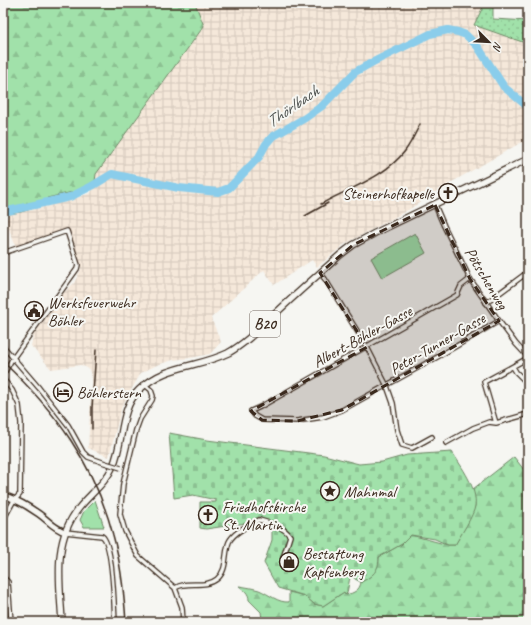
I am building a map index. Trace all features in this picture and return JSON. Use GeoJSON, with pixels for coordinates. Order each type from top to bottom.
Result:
{"type":"FeatureCollection","features":[{"type":"Feature","properties":{"kind":"main road","name":"B20"},"geometry":{"type":"LineString","coordinates":[[62,622],[60,552],[62,540],[77,509],[103,482],[113,467],[117,458],[128,406],[136,393],[160,374],[220,356],[236,348],[255,333],[340,255],[353,245],[528,159]]}},
{"type":"Feature","properties":{"kind":"street","name":"Pötschenweg"},"geometry":{"type":"LineString","coordinates":[[435,205],[470,279],[516,344],[528,357],[513,367],[484,382],[496,423]]}},
{"type":"Feature","properties":{"kind":"street"},"geometry":{"type":"LineString","coordinates":[[3,253],[67,231],[78,265],[77,269],[3,375],[4,380],[16,397],[19,405],[21,423],[20,494],[13,502],[3,520]]}},
{"type":"Feature","properties":{"kind":"street"},"geometry":{"type":"LineString","coordinates":[[486,303],[528,272]]}},
{"type":"Feature","properties":{"kind":"street"},"geometry":{"type":"LineString","coordinates":[[320,273],[346,311],[387,386]]}},
{"type":"Feature","properties":{"kind":"street","name":"Albert-Böhler-Gasse"},"geometry":{"type":"LineString","coordinates":[[260,407],[457,295],[461,286],[470,279]]}},
{"type":"Feature","properties":{"kind":"street","name":"Peter-Tunner-Gasse"},"geometry":{"type":"LineString","coordinates":[[260,407],[251,410],[255,416],[262,420],[297,421],[323,417],[342,410],[387,386],[499,321]]}},
{"type":"Feature","properties":{"kind":"street"},"geometry":{"type":"LineString","coordinates":[[3,346],[68,424],[88,457],[126,470]]}},
{"type":"Feature","properties":{"kind":"street"},"geometry":{"type":"LineString","coordinates":[[513,367],[528,384]]}},
{"type":"Feature","properties":{"kind":"street"},"geometry":{"type":"LineString","coordinates":[[145,385],[151,390],[153,396],[137,424],[126,470],[120,502],[120,514],[125,531],[138,556],[175,588],[182,607],[183,622]]}},
{"type":"Feature","properties":{"kind":"street","name":"Peter-Tunner-Gasse"},"geometry":{"type":"LineString","coordinates":[[387,386],[393,404],[397,430],[402,445],[412,448],[432,437]]}},
{"type":"Feature","properties":{"kind":"street"},"geometry":{"type":"LineString","coordinates":[[446,443],[489,422],[496,423],[528,414]]}},
{"type":"Feature","properties":{"kind":"street"},"geometry":{"type":"LineString","coordinates":[[3,495],[16,499],[41,515],[56,529],[65,532],[102,536],[106,539],[111,560],[115,622]]}},
{"type":"Feature","properties":{"kind":"street"},"geometry":{"type":"LineString","coordinates":[[175,588],[180,585],[205,584],[215,581],[223,571],[229,541],[244,528],[259,520],[271,523],[287,532],[290,536],[283,558]]}},
{"type":"Feature","properties":{"kind":"street"},"geometry":{"type":"LineString","coordinates":[[3,577],[8,582],[11,622]]}},
{"type":"Feature","properties":{"kind":"highlighted area"},"geometry":{"type":"Polygon","coordinates":[[[435,205],[470,279],[499,321],[342,410],[297,421],[262,420],[251,411],[367,347],[320,273],[353,245],[435,205]]]}},
{"type":"Feature","properties":{"kind":"shaded area"},"geometry":{"type":"Polygon","coordinates":[[[195,3],[485,3],[474,25],[528,44],[528,142],[522,142],[438,190],[410,209],[345,244],[317,267],[312,260],[274,285],[264,270],[211,318],[221,342],[210,354],[173,360],[157,365],[141,373],[122,406],[109,457],[88,448],[92,379],[89,369],[81,365],[51,369],[31,346],[33,336],[50,312],[57,299],[74,283],[81,269],[68,229],[16,247],[4,216],[91,193],[96,174],[204,26],[195,3]]]}},
{"type":"Feature","properties":{"kind":"green space"},"geometry":{"type":"Polygon","coordinates":[[[3,3],[195,3],[204,26],[96,174],[95,181],[81,190],[47,198],[47,204],[21,212],[3,215],[3,3]]]}},
{"type":"Feature","properties":{"kind":"green space"},"geometry":{"type":"Polygon","coordinates":[[[485,3],[493,3],[493,19],[528,21],[528,44],[474,25],[485,3]]]}},
{"type":"Feature","properties":{"kind":"green space"},"geometry":{"type":"Polygon","coordinates":[[[415,233],[426,253],[382,278],[371,258],[415,233]]]}},
{"type":"Feature","properties":{"kind":"green space"},"geometry":{"type":"Polygon","coordinates":[[[169,433],[207,440],[324,455],[359,464],[382,462],[407,455],[452,452],[464,471],[474,492],[475,506],[470,520],[455,545],[448,545],[435,539],[411,535],[402,544],[379,557],[378,566],[369,578],[361,582],[351,575],[346,595],[344,592],[323,606],[314,604],[305,596],[278,588],[264,563],[272,540],[272,522],[259,519],[246,523],[206,529],[200,528],[200,502],[216,502],[216,500],[193,495],[174,498],[169,433]]]}},
{"type":"Feature","properties":{"kind":"green space"},"geometry":{"type":"Polygon","coordinates":[[[514,457],[528,475],[528,622],[313,622],[312,619],[281,617],[280,622],[258,622],[262,619],[261,612],[249,600],[246,592],[239,586],[259,590],[277,600],[285,602],[289,602],[289,592],[305,596],[314,604],[323,606],[344,592],[346,595],[356,591],[361,582],[374,572],[378,565],[379,557],[402,544],[411,535],[448,545],[455,545],[475,506],[473,489],[514,457]]]}},
{"type":"Feature","properties":{"kind":"green space"},"geometry":{"type":"Polygon","coordinates":[[[95,500],[104,527],[84,527],[80,520],[84,511],[95,500]]]}},
{"type":"Feature","properties":{"kind":"green space"},"geometry":{"type":"Polygon","coordinates":[[[281,617],[312,619],[313,622],[280,622],[281,617]]]}},
{"type":"Feature","properties":{"kind":"waterway","name":"Thörlbach"},"geometry":{"type":"LineString","coordinates":[[3,212],[70,197],[112,174],[179,188],[218,192],[229,188],[259,157],[266,144],[272,137],[305,118],[322,106],[355,72],[430,34],[448,30],[466,35],[478,47],[504,87],[528,107]]}},
{"type":"Feature","properties":{"kind":"railway"},"geometry":{"type":"LineString","coordinates":[[321,204],[366,182],[397,160],[411,142],[420,124]]}},
{"type":"Feature","properties":{"kind":"railway"},"geometry":{"type":"LineString","coordinates":[[305,216],[328,203]]}},
{"type":"Feature","properties":{"kind":"railway"},"geometry":{"type":"LineString","coordinates":[[92,429],[96,350]]}},
{"type":"Feature","properties":{"kind":"railway"},"geometry":{"type":"LineString","coordinates":[[3,362],[40,399],[56,419],[71,440],[96,485],[116,546],[122,578],[126,622]]}},
{"type":"Feature","properties":{"kind":"place","name":"Steinerhofkapelle"},"geometry":{"type":"Point","coordinates":[448,193]}},
{"type":"Feature","properties":{"kind":"place","name":"Werksfeuerwehr Böhler"},"geometry":{"type":"Point","coordinates":[34,311]}},
{"type":"Feature","properties":{"kind":"place","name":"Böhlerstern"},"geometry":{"type":"Point","coordinates":[63,392]}},
{"type":"Feature","properties":{"kind":"place","name":"Mahnmal"},"geometry":{"type":"Point","coordinates":[330,491]}},
{"type":"Feature","properties":{"kind":"place","name":"Friedhofskirche St. Martin"},"geometry":{"type":"Point","coordinates":[208,515]}},
{"type":"Feature","properties":{"kind":"place","name":"Bestattung Kapfenberg"},"geometry":{"type":"Point","coordinates":[289,562]}}]}
